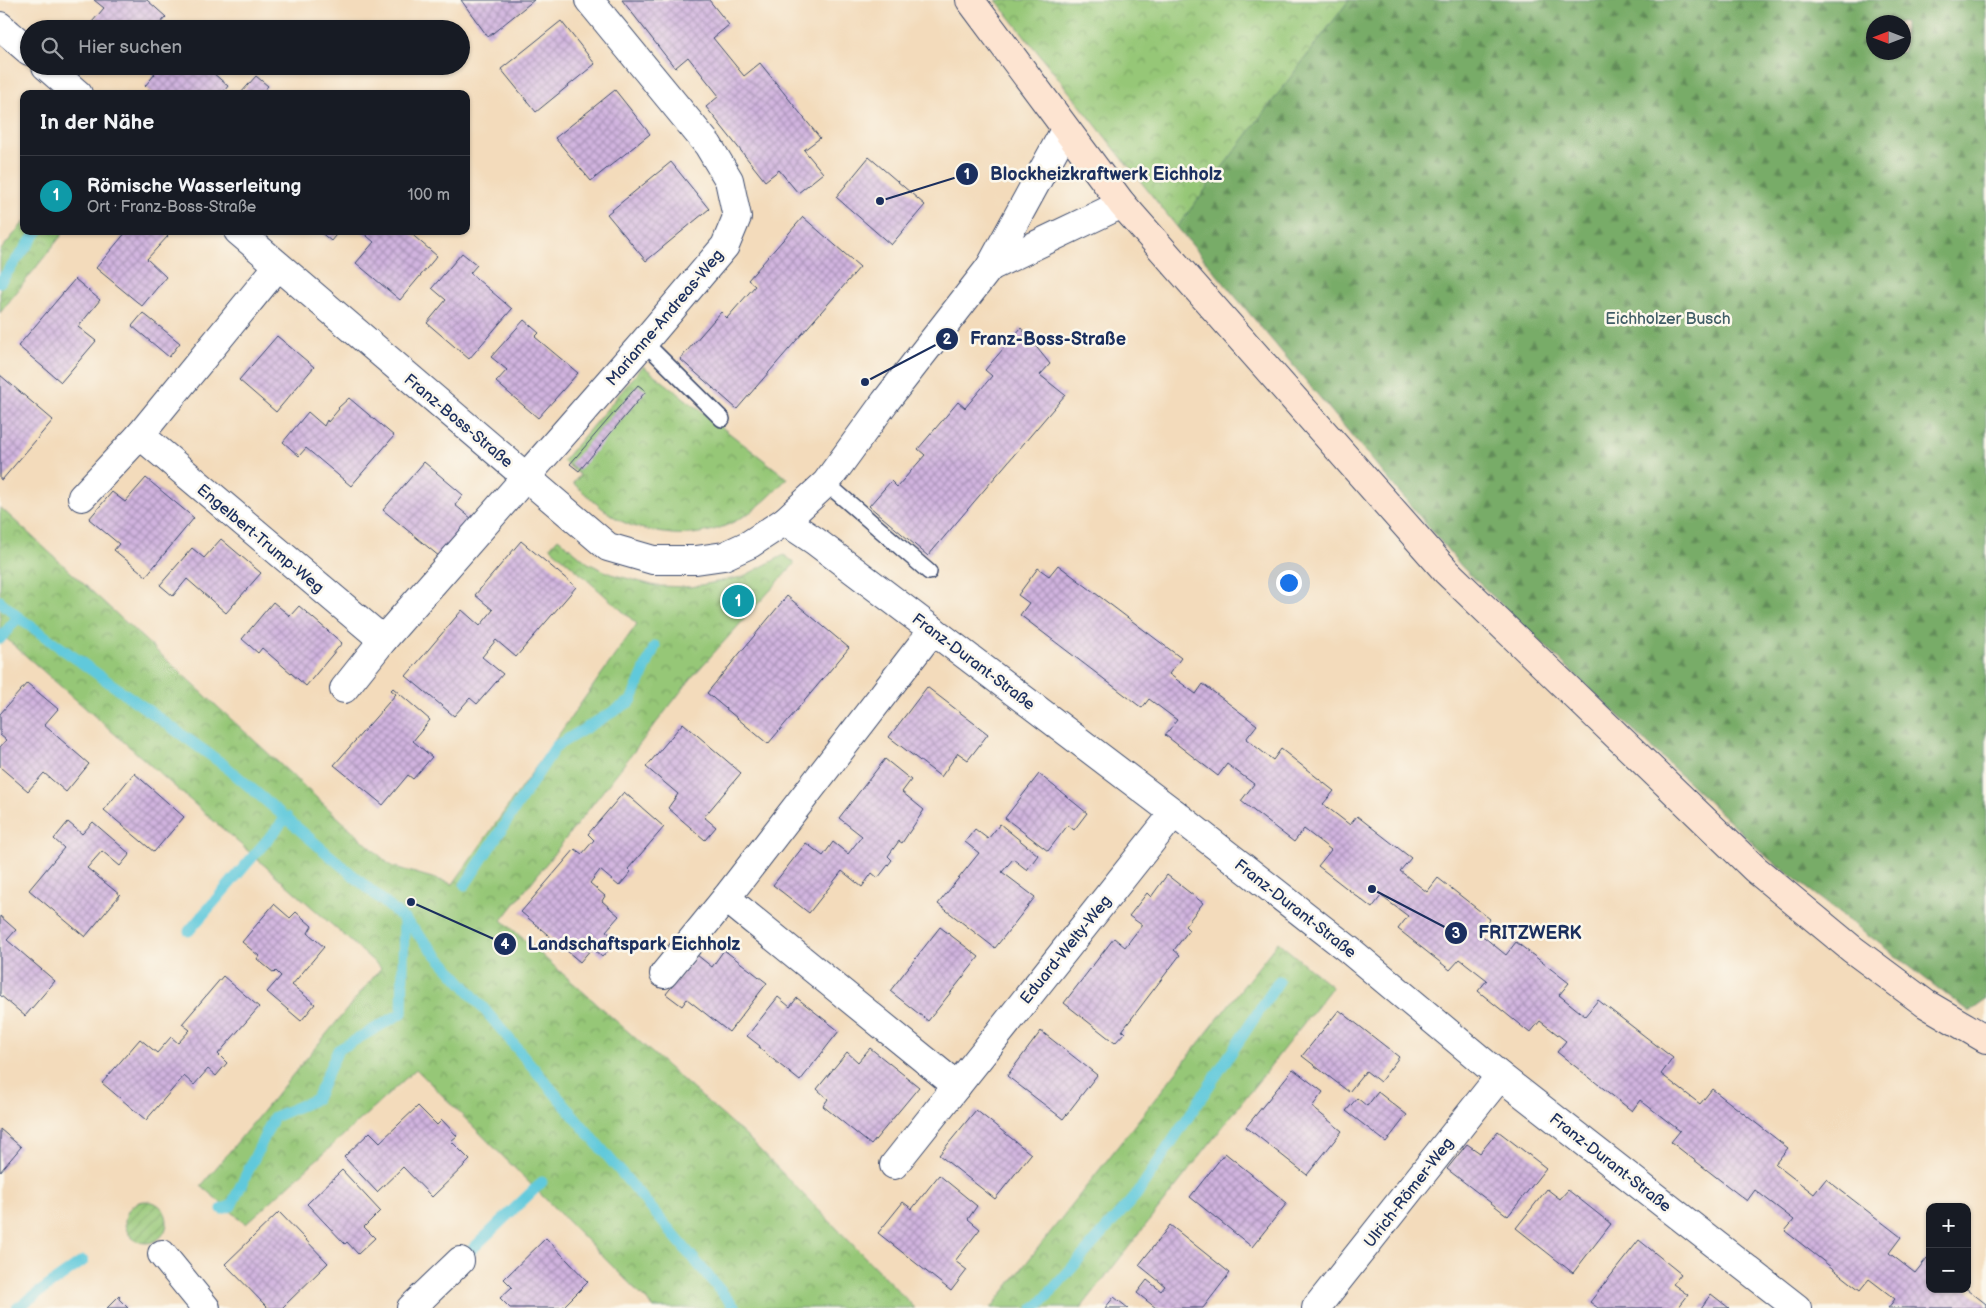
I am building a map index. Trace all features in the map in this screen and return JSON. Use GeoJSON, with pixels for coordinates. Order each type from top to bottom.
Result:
{"type":"FeatureCollection","features":[{"type":"Feature","properties":{"kind":"main road"},"geometry":{"type":"LineString","coordinates":[[970,0],[1122,204],[1447,572],[1755,869],[1852,949],[1926,1004],[1986,1039]]}},
{"type":"Feature","properties":{"kind":"street","name":"Marianne-Andreas-Weg"},"geometry":{"type":"LineString","coordinates":[[526,477],[725,246],[737,217],[729,180],[708,145],[589,0]]}},
{"type":"Feature","properties":{"kind":"street"},"geometry":{"type":"LineString","coordinates":[[0,26],[20,43]]}},
{"type":"Feature","properties":{"kind":"street"},"geometry":{"type":"LineString","coordinates":[[56,75],[73,90]]}},
{"type":"Feature","properties":{"kind":"street","name":"Franz-Boss-Straße"},"geometry":{"type":"LineString","coordinates":[[243,235],[608,546],[653,560],[696,560],[724,556],[750,544],[785,521],[826,483],[885,402],[990,267],[1065,130]]}},
{"type":"Feature","properties":{"kind":"street","name":"Franz-Boss-Straße"},"geometry":{"type":"LineString","coordinates":[[990,267],[1122,204]]}},
{"type":"Feature","properties":{"kind":"street"},"geometry":{"type":"LineString","coordinates":[[82,497],[140,435],[278,266]]}},
{"type":"Feature","properties":{"kind":"street","name":"Engelbert-Trump-Weg"},"geometry":{"type":"LineString","coordinates":[[140,435],[383,640]]}},
{"type":"Feature","properties":{"kind":"street"},"geometry":{"type":"LineString","coordinates":[[344,689],[383,640],[526,477]]}},
{"type":"Feature","properties":{"kind":"street","name":"Franz-Durant-Straße"},"geometry":{"type":"LineString","coordinates":[[785,521],[933,630],[1174,813],[1348,949],[1500,1076],[1797,1308]]}},
{"type":"Feature","properties":{"kind":"street"},"geometry":{"type":"LineString","coordinates":[[664,974],[726,898],[933,630]]}},
{"type":"Feature","properties":{"kind":"street","name":"Eduard-Welty-Weg"},"geometry":{"type":"LineString","coordinates":[[894,1165],[1174,813]]}},
{"type":"Feature","properties":{"kind":"street"},"geometry":{"type":"LineString","coordinates":[[726,898],[957,1086]]}},
{"type":"Feature","properties":{"kind":"street","name":"Ulrich-Römer-Weg"},"geometry":{"type":"LineString","coordinates":[[1316,1308],[1500,1076]]}},
{"type":"Feature","properties":{"kind":"street"},"geometry":{"type":"LineString","coordinates":[[162,1254],[206,1308]]}},
{"type":"Feature","properties":{"kind":"street"},"geometry":{"type":"LineString","coordinates":[[411,1308],[460,1261]]}},
{"type":"Feature","properties":{"kind":"lane"},"geometry":{"type":"LineString","coordinates":[[644,342],[722,419]]}},
{"type":"Feature","properties":{"kind":"lane"},"geometry":{"type":"LineString","coordinates":[[826,483],[929,572]]}},
{"type":"Feature","properties":{"kind":"green space"},"geometry":{"type":"Polygon","coordinates":[[[996,0],[1349,0],[1177,227],[996,0]]]}},
{"type":"Feature","properties":{"kind":"green space","name":"Eichholzer Busch"},"geometry":{"type":"Polygon","coordinates":[[[1349,0],[1986,0],[1986,1000],[1969,1012],[1769,859],[1462,567],[1177,227],[1349,0]]]}},
{"type":"Feature","properties":{"kind":"green space"},"geometry":{"type":"Polygon","coordinates":[[[20,227],[20,235],[62,235],[0,313],[0,251],[20,227]]]}},
{"type":"Feature","properties":{"kind":"green space"},"geometry":{"type":"Polygon","coordinates":[[[643,366],[787,478],[773,493],[744,516],[728,525],[711,531],[693,534],[673,534],[637,527],[621,521],[602,508],[573,483],[580,475],[563,461],[643,366]]]}},
{"type":"Feature","properties":{"kind":"green space"},"geometry":{"type":"Polygon","coordinates":[[[0,507],[391,866],[453,884],[637,624],[550,547],[558,538],[588,563],[611,574],[656,586],[691,587],[742,577],[784,555],[795,563],[693,676],[502,920],[746,1136],[915,1308],[654,1308],[416,1069],[246,1224],[201,1186],[381,968],[0,633],[0,507]]]}},
{"type":"Feature","properties":{"kind":"green space"},"geometry":{"type":"Polygon","coordinates":[[[1278,942],[1332,987],[1081,1308],[991,1308],[1278,942]]]}},
{"type":"Feature","properties":{"kind":"green space"},"geometry":{"type":"Polygon","coordinates":[[[146,1201],[161,1207],[167,1222],[161,1237],[146,1243],[131,1237],[125,1222],[131,1207],[146,1201]]]}},
{"type":"Feature","properties":{"kind":"building"},"geometry":{"type":"Polygon","coordinates":[[[94,0],[147,0],[166,17],[163,20],[94,20],[104,8],[94,0]]]}},
{"type":"Feature","properties":{"kind":"building"},"geometry":{"type":"Polygon","coordinates":[[[461,0],[534,0],[488,37],[461,0]]]}},
{"type":"Feature","properties":{"kind":"building"},"geometry":{"type":"Polygon","coordinates":[[[622,0],[709,0],[729,25],[713,38],[744,76],[760,63],[820,138],[804,150],[823,173],[798,193],[779,170],[765,181],[706,107],[719,96],[688,57],[675,68],[622,0]]]}},
{"type":"Feature","properties":{"kind":"building"},"geometry":{"type":"Polygon","coordinates":[[[561,21],[595,64],[536,112],[501,69],[561,21]]]}},
{"type":"Feature","properties":{"kind":"building"},"geometry":{"type":"Polygon","coordinates":[[[154,75],[215,75],[228,86],[225,90],[149,90],[145,86],[154,75]]]}},
{"type":"Feature","properties":{"kind":"building"},"geometry":{"type":"Polygon","coordinates":[[[256,76],[268,86],[264,90],[244,90],[256,76]]]}},
{"type":"Feature","properties":{"kind":"building"},"geometry":{"type":"Polygon","coordinates":[[[615,90],[650,134],[591,181],[555,138],[615,90]]]}},
{"type":"Feature","properties":{"kind":"building"},"geometry":{"type":"Polygon","coordinates":[[[869,157],[925,205],[891,245],[836,197],[869,157]]]}},
{"type":"Feature","properties":{"kind":"building"},"geometry":{"type":"Polygon","coordinates":[[[671,162],[709,209],[646,261],[607,214],[671,162]]]}},
{"type":"Feature","properties":{"kind":"building"},"geometry":{"type":"Polygon","coordinates":[[[803,217],[860,267],[737,409],[680,359],[721,312],[727,318],[755,286],[748,280],[803,217]]]}},
{"type":"Feature","properties":{"kind":"building"},"geometry":{"type":"Polygon","coordinates":[[[124,235],[168,236],[147,259],[166,277],[142,306],[96,268],[124,235]]]}},
{"type":"Feature","properties":{"kind":"building"},"geometry":{"type":"Polygon","coordinates":[[[324,235],[336,235],[331,241],[324,235]]]}},
{"type":"Feature","properties":{"kind":"building"},"geometry":{"type":"Polygon","coordinates":[[[366,235],[413,235],[437,256],[400,300],[356,263],[374,242],[366,235]]]}},
{"type":"Feature","properties":{"kind":"building"},"geometry":{"type":"Polygon","coordinates":[[[462,253],[477,265],[470,273],[512,309],[469,359],[427,323],[446,300],[432,288],[462,253]]]}},
{"type":"Feature","properties":{"kind":"building"},"geometry":{"type":"Polygon","coordinates":[[[75,279],[100,300],[78,327],[96,341],[61,382],[18,346],[75,279]]]}},
{"type":"Feature","properties":{"kind":"building"},"geometry":{"type":"Polygon","coordinates":[[[143,313],[180,343],[169,357],[132,326],[143,313]]]}},
{"type":"Feature","properties":{"kind":"building"},"geometry":{"type":"Polygon","coordinates":[[[524,320],[539,333],[535,337],[578,373],[538,418],[496,382],[507,370],[491,357],[524,320]]]}},
{"type":"Feature","properties":{"kind":"building"},"geometry":{"type":"Polygon","coordinates":[[[1021,328],[1050,364],[1040,375],[1065,395],[928,556],[869,506],[891,481],[897,487],[925,455],[918,449],[958,402],[965,408],[992,376],[985,370],[1021,328]]]}},
{"type":"Feature","properties":{"kind":"building"},"geometry":{"type":"Polygon","coordinates":[[[277,336],[314,367],[276,412],[239,380],[277,336]]]}},
{"type":"Feature","properties":{"kind":"building"},"geometry":{"type":"Polygon","coordinates":[[[0,375],[53,420],[2,480],[0,479],[0,375]]]}},
{"type":"Feature","properties":{"kind":"building"},"geometry":{"type":"Polygon","coordinates":[[[638,385],[646,391],[579,471],[570,464],[638,385]]]}},
{"type":"Feature","properties":{"kind":"building"},"geometry":{"type":"Polygon","coordinates":[[[349,398],[394,436],[351,486],[306,448],[299,456],[283,442],[308,412],[324,426],[327,420],[328,422],[338,408],[349,398]]]}},
{"type":"Feature","properties":{"kind":"building"},"geometry":{"type":"Polygon","coordinates":[[[424,462],[463,495],[455,505],[472,519],[440,557],[383,510],[424,462]]]}},
{"type":"Feature","properties":{"kind":"building"},"geometry":{"type":"Polygon","coordinates":[[[146,478],[194,518],[146,576],[114,550],[119,544],[89,519],[112,492],[125,502],[146,478]]]}},
{"type":"Feature","properties":{"kind":"building"},"geometry":{"type":"Polygon","coordinates":[[[221,539],[261,573],[226,613],[187,579],[173,596],[160,585],[192,548],[204,558],[221,539]]]}},
{"type":"Feature","properties":{"kind":"building"},"geometry":{"type":"Polygon","coordinates":[[[521,541],[576,587],[516,657],[496,640],[482,657],[503,674],[477,704],[470,698],[454,716],[406,676],[462,610],[480,626],[493,610],[475,595],[521,541]]]}},
{"type":"Feature","properties":{"kind":"building"},"geometry":{"type":"Polygon","coordinates":[[[1058,565],[1181,658],[1169,674],[1196,694],[1203,684],[1257,725],[1246,739],[1273,760],[1281,749],[1334,791],[1323,804],[1350,825],[1357,816],[1411,858],[1400,871],[1427,892],[1438,878],[1490,919],[1479,933],[1506,955],[1516,942],[1569,983],[1559,995],[1585,1016],[1598,1000],[1673,1058],[1661,1074],[1700,1104],[1712,1089],[1788,1148],[1775,1164],[1814,1194],[1826,1179],[1901,1237],[1889,1253],[1915,1273],[1926,1259],[1926,1293],[1971,1292],[1986,1304],[1986,1308],[1888,1308],[1895,1299],[1869,1279],[1860,1290],[1785,1231],[1794,1220],[1755,1190],[1747,1201],[1671,1142],[1680,1131],[1640,1100],[1632,1111],[1557,1052],[1566,1041],[1540,1021],[1530,1033],[1478,991],[1487,980],[1460,959],[1450,970],[1398,929],[1408,916],[1381,896],[1372,908],[1318,866],[1331,850],[1304,829],[1294,842],[1241,801],[1254,784],[1227,764],[1218,776],[1165,735],[1177,720],[1149,699],[1142,708],[1020,615],[1029,603],[1018,595],[1038,568],[1049,576],[1058,565]]]}},
{"type":"Feature","properties":{"kind":"building"},"geometry":{"type":"Polygon","coordinates":[[[741,589],[749,613],[737,617],[729,592],[741,589]]]}},
{"type":"Feature","properties":{"kind":"building"},"geometry":{"type":"Polygon","coordinates":[[[787,596],[849,648],[768,744],[707,693],[787,596]]]}},
{"type":"Feature","properties":{"kind":"building"},"geometry":{"type":"Polygon","coordinates":[[[273,602],[290,616],[299,606],[342,643],[306,686],[262,648],[258,653],[242,639],[273,602]]]}},
{"type":"Feature","properties":{"kind":"building"},"geometry":{"type":"Polygon","coordinates":[[[27,683],[58,709],[44,725],[89,764],[66,792],[44,773],[28,791],[0,767],[0,747],[6,740],[0,735],[0,714],[27,683]]]}},
{"type":"Feature","properties":{"kind":"building"},"geometry":{"type":"Polygon","coordinates":[[[927,687],[988,734],[968,760],[958,753],[941,777],[889,737],[927,687]]]}},
{"type":"Feature","properties":{"kind":"building"},"geometry":{"type":"Polygon","coordinates":[[[393,688],[430,720],[413,741],[432,757],[413,779],[408,775],[383,805],[334,765],[396,694],[391,690],[393,688]]]}},
{"type":"Feature","properties":{"kind":"building"},"geometry":{"type":"Polygon","coordinates":[[[683,723],[741,773],[704,817],[716,827],[705,840],[668,808],[678,794],[646,767],[683,723]]]}},
{"type":"Feature","properties":{"kind":"building"},"geometry":{"type":"Polygon","coordinates":[[[885,759],[911,780],[902,792],[924,810],[902,843],[899,841],[888,856],[892,860],[878,878],[872,873],[862,887],[842,871],[809,913],[773,885],[806,843],[823,856],[833,842],[848,854],[862,836],[839,818],[885,759]]]}},
{"type":"Feature","properties":{"kind":"building"},"geometry":{"type":"Polygon","coordinates":[[[134,773],[184,817],[154,852],[104,810],[134,773]]]}},
{"type":"Feature","properties":{"kind":"building"},"geometry":{"type":"Polygon","coordinates":[[[1039,774],[1087,813],[1074,830],[1068,825],[1048,851],[1005,818],[1039,774]]]}},
{"type":"Feature","properties":{"kind":"building"},"geometry":{"type":"Polygon","coordinates":[[[624,792],[664,827],[628,869],[631,872],[619,886],[600,870],[590,883],[605,896],[602,901],[619,916],[606,931],[617,940],[602,957],[592,948],[580,962],[521,912],[575,849],[582,854],[594,840],[588,834],[624,792]]]}},
{"type":"Feature","properties":{"kind":"building"},"geometry":{"type":"Polygon","coordinates":[[[68,822],[82,834],[93,822],[130,854],[120,866],[102,851],[87,868],[120,895],[85,937],[29,890],[64,848],[54,839],[68,822]]]}},
{"type":"Feature","properties":{"kind":"building"},"geometry":{"type":"Polygon","coordinates":[[[1000,824],[1038,855],[1027,870],[1013,859],[1002,872],[1035,897],[995,948],[938,904],[979,853],[965,842],[975,829],[988,839],[1000,824]]]}},
{"type":"Feature","properties":{"kind":"building"},"geometry":{"type":"Polygon","coordinates":[[[1167,875],[1203,903],[1185,926],[1189,930],[1174,950],[1180,955],[1122,1031],[1125,1032],[1115,1043],[1064,1003],[1114,938],[1125,947],[1142,925],[1129,916],[1147,893],[1151,897],[1167,875]]]}},
{"type":"Feature","properties":{"kind":"building"},"geometry":{"type":"Polygon","coordinates":[[[274,904],[290,918],[296,912],[312,926],[308,933],[324,947],[292,985],[315,1004],[301,1021],[267,992],[281,976],[276,971],[274,973],[257,959],[259,956],[242,942],[274,904]]]}},
{"type":"Feature","properties":{"kind":"building"},"geometry":{"type":"Polygon","coordinates":[[[0,916],[16,930],[7,940],[55,981],[25,1016],[0,995],[0,916]]]}},
{"type":"Feature","properties":{"kind":"building"},"geometry":{"type":"Polygon","coordinates":[[[940,927],[979,957],[928,1021],[890,991],[940,927]]]}},
{"type":"Feature","properties":{"kind":"building"},"geometry":{"type":"Polygon","coordinates":[[[724,950],[767,983],[729,1032],[687,999],[682,1006],[666,994],[697,955],[712,967],[724,950]]]}},
{"type":"Feature","properties":{"kind":"building"},"geometry":{"type":"Polygon","coordinates":[[[223,976],[259,1007],[218,1054],[227,1063],[216,1076],[208,1069],[194,1085],[184,1076],[146,1120],[102,1083],[140,1039],[157,1053],[171,1037],[178,1043],[190,1030],[182,1024],[223,976]]]}},
{"type":"Feature","properties":{"kind":"building"},"geometry":{"type":"Polygon","coordinates":[[[778,997],[790,1007],[797,998],[839,1031],[800,1081],[747,1036],[778,997]]]}},
{"type":"Feature","properties":{"kind":"building"},"geometry":{"type":"Polygon","coordinates":[[[1339,1010],[1399,1057],[1380,1082],[1366,1071],[1349,1092],[1302,1056],[1339,1010]]]}},
{"type":"Feature","properties":{"kind":"building"},"geometry":{"type":"Polygon","coordinates":[[[1041,1031],[1097,1075],[1063,1119],[1007,1076],[1041,1031]]]}},
{"type":"Feature","properties":{"kind":"building"},"geometry":{"type":"Polygon","coordinates":[[[870,1048],[919,1087],[871,1145],[823,1106],[828,1099],[817,1089],[847,1052],[858,1062],[870,1048]]]}},
{"type":"Feature","properties":{"kind":"building"},"geometry":{"type":"Polygon","coordinates":[[[1293,1069],[1323,1092],[1312,1107],[1342,1131],[1307,1175],[1246,1127],[1293,1069]]]}},
{"type":"Feature","properties":{"kind":"building"},"geometry":{"type":"Polygon","coordinates":[[[1378,1092],[1407,1115],[1386,1142],[1346,1111],[1357,1098],[1367,1106],[1378,1092]]]}},
{"type":"Feature","properties":{"kind":"building"},"geometry":{"type":"Polygon","coordinates":[[[418,1106],[437,1125],[442,1120],[457,1136],[451,1141],[470,1160],[432,1197],[403,1167],[377,1192],[344,1157],[370,1132],[380,1142],[418,1106]]]}},
{"type":"Feature","properties":{"kind":"building"},"geometry":{"type":"Polygon","coordinates":[[[976,1110],[1031,1154],[995,1199],[939,1155],[976,1110]]]}},
{"type":"Feature","properties":{"kind":"building"},"geometry":{"type":"Polygon","coordinates":[[[0,1129],[21,1147],[0,1172],[0,1129]]]}},
{"type":"Feature","properties":{"kind":"building"},"geometry":{"type":"Polygon","coordinates":[[[1498,1131],[1546,1168],[1508,1216],[1447,1169],[1467,1144],[1480,1153],[1498,1131]]]}},
{"type":"Feature","properties":{"kind":"building"},"geometry":{"type":"Polygon","coordinates":[[[1225,1153],[1287,1203],[1252,1247],[1190,1197],[1225,1153]]]}},
{"type":"Feature","properties":{"kind":"building"},"geometry":{"type":"Polygon","coordinates":[[[342,1170],[380,1211],[364,1227],[375,1238],[358,1254],[347,1242],[345,1244],[307,1204],[342,1170]]]}},
{"type":"Feature","properties":{"kind":"building"},"geometry":{"type":"Polygon","coordinates":[[[939,1175],[977,1206],[968,1219],[980,1229],[955,1261],[967,1270],[951,1291],[878,1233],[903,1202],[912,1209],[939,1175]]]}},
{"type":"Feature","properties":{"kind":"building"},"geometry":{"type":"Polygon","coordinates":[[[1547,1189],[1560,1199],[1568,1190],[1611,1224],[1573,1273],[1516,1228],[1547,1189]]]}},
{"type":"Feature","properties":{"kind":"building"},"geometry":{"type":"Polygon","coordinates":[[[279,1212],[328,1263],[282,1308],[268,1308],[225,1264],[279,1212]]]}},
{"type":"Feature","properties":{"kind":"building"},"geometry":{"type":"Polygon","coordinates":[[[1170,1225],[1230,1273],[1203,1308],[1156,1308],[1137,1293],[1147,1280],[1161,1291],[1165,1286],[1139,1265],[1170,1225]]]}},
{"type":"Feature","properties":{"kind":"building"},"geometry":{"type":"Polygon","coordinates":[[[546,1238],[588,1282],[562,1308],[510,1308],[500,1298],[512,1287],[504,1279],[546,1238]]]}},
{"type":"Feature","properties":{"kind":"building"},"geometry":{"type":"Polygon","coordinates":[[[1639,1240],[1681,1274],[1673,1284],[1688,1295],[1678,1308],[1598,1308],[1590,1302],[1639,1240]]]}},
{"type":"Feature","properties":{"kind":"building"},"geometry":{"type":"Polygon","coordinates":[[[1711,1294],[1729,1308],[1701,1308],[1711,1294]]]}},
{"type":"Feature","properties":{"kind":"building"},"geometry":{"type":"Polygon","coordinates":[[[120,1295],[119,1299],[128,1308],[107,1308],[120,1295]]]}},
{"type":"Feature","properties":{"kind":"building"},"geometry":{"type":"Polygon","coordinates":[[[1114,1297],[1128,1308],[1105,1308],[1114,1297]]]}},
{"type":"Feature","properties":{"kind":"waterway"},"geometry":{"type":"LineString","coordinates":[[0,282],[35,235]]}},
{"type":"Feature","properties":{"kind":"waterway"},"geometry":{"type":"LineString","coordinates":[[0,601],[18,617],[224,765],[404,919]]}},
{"type":"Feature","properties":{"kind":"waterway"},"geometry":{"type":"LineString","coordinates":[[0,639],[18,617]]}},
{"type":"Feature","properties":{"kind":"waterway"},"geometry":{"type":"LineString","coordinates":[[465,885],[556,746],[631,701],[655,646]]}},
{"type":"Feature","properties":{"kind":"waterway"},"geometry":{"type":"LineString","coordinates":[[189,931],[287,817]]}},
{"type":"Feature","properties":{"kind":"waterway"},"geometry":{"type":"LineString","coordinates":[[222,1209],[231,1206],[274,1117],[316,1099],[338,1050],[402,1013],[404,919],[463,984],[735,1308]]}},
{"type":"Feature","properties":{"kind":"waterway"},"geometry":{"type":"LineString","coordinates":[[1034,1308],[1040,1304],[1137,1194],[1279,981]]}},
{"type":"Feature","properties":{"kind":"waterway"},"geometry":{"type":"LineString","coordinates":[[460,1261],[542,1182]]}},
{"type":"Feature","properties":{"kind":"waterway"},"geometry":{"type":"LineString","coordinates":[[17,1308],[83,1261]]}},
{"type":"Feature","properties":{"kind":"place","name":"Blockheizkraftwerk Eichholz"},"geometry":{"type":"Point","coordinates":[880,201]}},
{"type":"Feature","properties":{"kind":"place","name":"Franz-Boss-Straße"},"geometry":{"type":"Point","coordinates":[865,382]}},
{"type":"Feature","properties":{"kind":"place","name":"Römische Wasserleitung"},"geometry":{"type":"Point","coordinates":[738,601]}},
{"type":"Feature","properties":{"kind":"place","name":"FRITZWERK"},"geometry":{"type":"Point","coordinates":[1372,889]}},
{"type":"Feature","properties":{"kind":"place","name":"Landschaftspark Eichholz"},"geometry":{"type":"Point","coordinates":[411,902]}}]}
